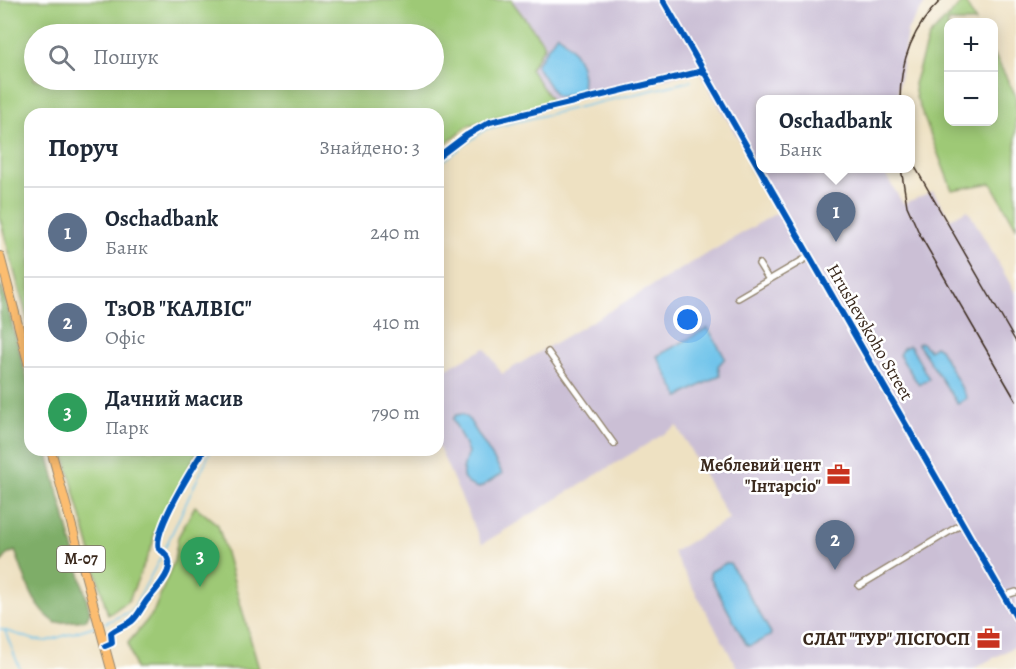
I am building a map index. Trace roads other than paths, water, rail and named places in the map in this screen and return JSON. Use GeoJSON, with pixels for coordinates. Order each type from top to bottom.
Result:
{"type":"FeatureCollection","features":[{"type":"Feature","properties":{"kind":"highway"},"geometry":{"type":"LineString","coordinates":[[0,256],[24,347]]}},
{"type":"Feature","properties":{"kind":"highway","name":"М-07"},"geometry":{"type":"LineString","coordinates":[[53,456],[111,669]]}},
{"type":"Feature","properties":{"kind":"street","name":"Hrushevskoho Street"},"geometry":{"type":"LineString","coordinates":[[663,0],[756,163]]}},
{"type":"Feature","properties":{"kind":"street"},"geometry":{"type":"LineString","coordinates":[[444,152],[467,135],[490,122],[703,71]]}},
{"type":"Feature","properties":{"kind":"street","name":"Hrushevskoho Street"},"geometry":{"type":"LineString","coordinates":[[762,173],[1016,617]]}},
{"type":"Feature","properties":{"kind":"street"},"geometry":{"type":"LineString","coordinates":[[738,298],[810,256]]}},
{"type":"Feature","properties":{"kind":"street"},"geometry":{"type":"LineString","coordinates":[[759,264],[769,280]]}},
{"type":"Feature","properties":{"kind":"street"},"geometry":{"type":"LineString","coordinates":[[548,352],[614,444]]}},
{"type":"Feature","properties":{"kind":"street"},"geometry":{"type":"LineString","coordinates":[[105,646],[112,643],[111,633],[136,617],[159,587],[170,560],[168,555],[159,549],[157,538],[201,456]]}},
{"type":"Feature","properties":{"kind":"street"},"geometry":{"type":"LineString","coordinates":[[859,586],[962,524]]}},
{"type":"Feature","properties":{"kind":"street"},"geometry":{"type":"LineString","coordinates":[[1003,596],[1016,592]]}},
{"type":"Feature","properties":{"kind":"water"},"geometry":{"type":"Polygon","coordinates":[[[557,34],[579,61],[583,77],[582,92],[559,97],[555,95],[536,65],[557,34]]]}},
{"type":"Feature","properties":{"kind":"water"},"geometry":{"type":"Polygon","coordinates":[[[708,328],[725,358],[718,366],[720,375],[679,397],[657,356],[708,328]]]}},
{"type":"Feature","properties":{"kind":"water"},"geometry":{"type":"Polygon","coordinates":[[[921,342],[929,350],[935,346],[940,349],[967,398],[958,404],[918,344],[921,342]]]}},
{"type":"Feature","properties":{"kind":"water"},"geometry":{"type":"Polygon","coordinates":[[[909,346],[929,379],[919,385],[899,355],[903,348],[909,346]]]}},
{"type":"Feature","properties":{"kind":"water"},"geometry":{"type":"Polygon","coordinates":[[[462,414],[468,418],[502,474],[479,488],[466,482],[463,474],[468,452],[453,419],[456,415],[462,414]]]}},
{"type":"Feature","properties":{"kind":"water"},"geometry":{"type":"Polygon","coordinates":[[[730,563],[771,633],[770,636],[750,646],[746,644],[710,577],[710,572],[730,563]]]}},
{"type":"Feature","properties":{"kind":"waterway"},"geometry":{"type":"LineString","coordinates":[[444,160],[486,129],[691,81]]}},
{"type":"Feature","properties":{"kind":"waterway"},"geometry":{"type":"LineString","coordinates":[[165,548],[208,456]]}},
{"type":"Feature","properties":{"kind":"waterway"},"geometry":{"type":"LineString","coordinates":[[105,623],[129,612],[134,607],[162,555]]}},
{"type":"Feature","properties":{"kind":"waterway"},"geometry":{"type":"LineString","coordinates":[[0,629],[35,640],[47,641],[95,626]]}},
{"type":"Feature","properties":{"kind":"waterway"},"geometry":{"type":"LineString","coordinates":[[5,631],[20,669]]}},
{"type":"Feature","properties":{"kind":"railway"},"geometry":{"type":"LineString","coordinates":[[900,95],[902,72],[910,46],[931,10],[941,0]]}},
{"type":"Feature","properties":{"kind":"railway"},"geometry":{"type":"LineString","coordinates":[[915,167],[1016,342]]}},
{"type":"Feature","properties":{"kind":"railway"},"geometry":{"type":"LineString","coordinates":[[902,173],[907,206],[920,235],[1016,401]]}},
{"type":"Feature","properties":{"kind":"place","name":"Oschadbank"},"geometry":{"type":"Point","coordinates":[836,242]}},
{"type":"Feature","properties":{"kind":"place","name":"Меблевий цент \"Інтарсіо\""},"geometry":{"type":"Point","coordinates":[839,475]}},
{"type":"Feature","properties":{"kind":"place","name":"ТзОВ \"КАЛВІС\""},"geometry":{"type":"Point","coordinates":[835,570]}},
{"type":"Feature","properties":{"kind":"place","name":"Дачний масив"},"geometry":{"type":"Point","coordinates":[200,587]}},
{"type":"Feature","properties":{"kind":"place","name":"СЛАТ \"ТУР\" ЛІСГОСП"},"geometry":{"type":"Point","coordinates":[988,639]}}]}
